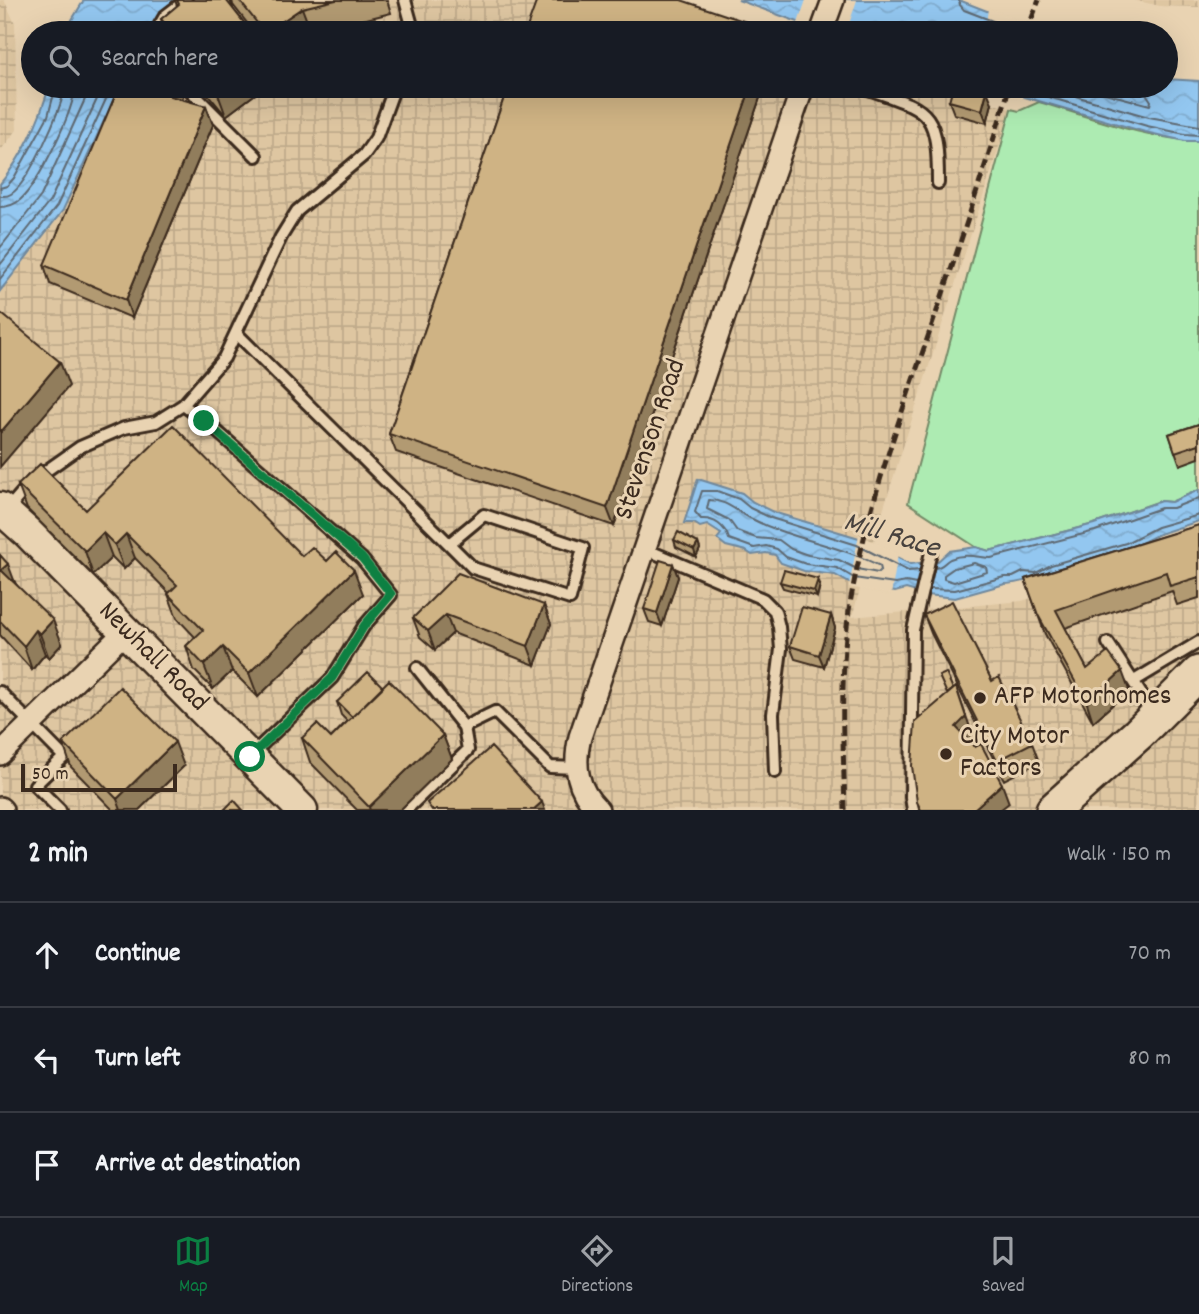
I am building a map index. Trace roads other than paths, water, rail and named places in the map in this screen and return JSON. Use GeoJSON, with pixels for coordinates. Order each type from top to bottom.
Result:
{"type":"FeatureCollection","features":[{"type":"Feature","properties":{"kind":"main road","name":"Newhall Road"},"geometry":{"type":"LineString","coordinates":[[3,510],[302,810]]}},
{"type":"Feature","properties":{"kind":"main road"},"geometry":{"type":"LineString","coordinates":[[1053,810],[1199,673]]}},
{"type":"Feature","properties":{"kind":"street"},"geometry":{"type":"LineString","coordinates":[[825,21],[832,0]]}},
{"type":"Feature","properties":{"kind":"street","name":"Stevenson Road"},"geometry":{"type":"LineString","coordinates":[[598,810],[581,789],[577,768],[580,737],[799,98]]}},
{"type":"Feature","properties":{"kind":"street"},"geometry":{"type":"LineString","coordinates":[[0,754],[126,631]]}},
{"type":"Feature","properties":{"kind":"lane"},"geometry":{"type":"LineString","coordinates":[[162,21],[186,0]]}},
{"type":"Feature","properties":{"kind":"lane"},"geometry":{"type":"LineString","coordinates":[[405,0],[411,21]]}},
{"type":"Feature","properties":{"kind":"lane"},"geometry":{"type":"LineString","coordinates":[[198,98],[256,156]]}},
{"type":"Feature","properties":{"kind":"lane"},"geometry":{"type":"LineString","coordinates":[[3,510],[33,480],[80,447],[124,428],[156,422],[183,405],[224,358],[281,237],[297,211],[365,155],[376,138],[391,98]]}},
{"type":"Feature","properties":{"kind":"lane"},"geometry":{"type":"LineString","coordinates":[[893,98],[915,106],[930,119],[937,136],[938,183]]}},
{"type":"Feature","properties":{"kind":"lane"},"geometry":{"type":"LineString","coordinates":[[236,333],[473,568],[570,599],[583,548],[484,515],[449,544]]}},
{"type":"Feature","properties":{"kind":"lane"},"geometry":{"type":"LineString","coordinates":[[183,405],[362,558],[391,594],[364,626],[332,678],[250,757]]}},
{"type":"Feature","properties":{"kind":"lane"},"geometry":{"type":"LineString","coordinates":[[645,549],[763,599],[775,611],[781,649],[774,714],[775,772]]}},
{"type":"Feature","properties":{"kind":"lane"},"geometry":{"type":"LineString","coordinates":[[913,810],[912,650],[916,610],[931,552]]}},
{"type":"Feature","properties":{"kind":"lane"},"geometry":{"type":"LineString","coordinates":[[1134,681],[1199,642]]}},
{"type":"Feature","properties":{"kind":"lane"},"geometry":{"type":"LineString","coordinates":[[1108,643],[1156,716]]}},
{"type":"Feature","properties":{"kind":"lane"},"geometry":{"type":"LineString","coordinates":[[407,810],[468,750],[464,727],[417,668]]}},
{"type":"Feature","properties":{"kind":"lane"},"geometry":{"type":"LineString","coordinates":[[0,692],[31,724],[68,752],[35,785],[60,810]]}},
{"type":"Feature","properties":{"kind":"lane"},"geometry":{"type":"LineString","coordinates":[[464,727],[495,712],[550,767],[577,768]]}},
{"type":"Feature","properties":{"kind":"water"},"geometry":{"type":"Polygon","coordinates":[[[84,0],[174,0],[156,21],[71,21],[84,0]]]}},
{"type":"Feature","properties":{"kind":"water"},"geometry":{"type":"Polygon","coordinates":[[[738,0],[959,0],[1012,21],[795,21],[738,0]]]}},
{"type":"Feature","properties":{"kind":"water"},"geometry":{"type":"Polygon","coordinates":[[[1178,80],[1199,81],[1199,141],[1185,141],[1028,98],[1178,98],[1178,80]]]}},
{"type":"Feature","properties":{"kind":"water"},"geometry":{"type":"Polygon","coordinates":[[[45,98],[114,98],[63,210],[0,291],[0,184],[16,162],[45,98]]]}},
{"type":"Feature","properties":{"kind":"water"},"geometry":{"type":"Polygon","coordinates":[[[698,479],[742,493],[773,512],[859,538],[910,564],[938,561],[949,551],[976,547],[989,551],[1094,524],[1161,501],[1171,502],[1199,490],[1199,521],[1159,534],[1129,549],[1036,580],[1005,584],[955,598],[927,595],[906,589],[895,592],[851,584],[835,575],[804,571],[781,563],[775,555],[752,555],[726,546],[717,539],[721,534],[707,525],[700,527],[694,523],[684,523],[698,479]]]}},
{"type":"Feature","properties":{"kind":"railway"},"geometry":{"type":"LineString","coordinates":[[1031,21],[1039,0]]}},
{"type":"Feature","properties":{"kind":"railway"},"geometry":{"type":"LineString","coordinates":[[845,810],[843,677],[847,624],[858,563],[886,462],[1006,98]]}},
{"type":"Feature","properties":{"kind":"place","name":"AFP Motorhomes"},"geometry":{"type":"Point","coordinates":[980,698]}},
{"type":"Feature","properties":{"kind":"place","name":"City Motor Factors"},"geometry":{"type":"Point","coordinates":[946,754]}},
{"type":"Feature","properties":{"kind":"water label","name":"Mill Race"},"geometry":{"type":"Point","coordinates":[891,537]}}]}
